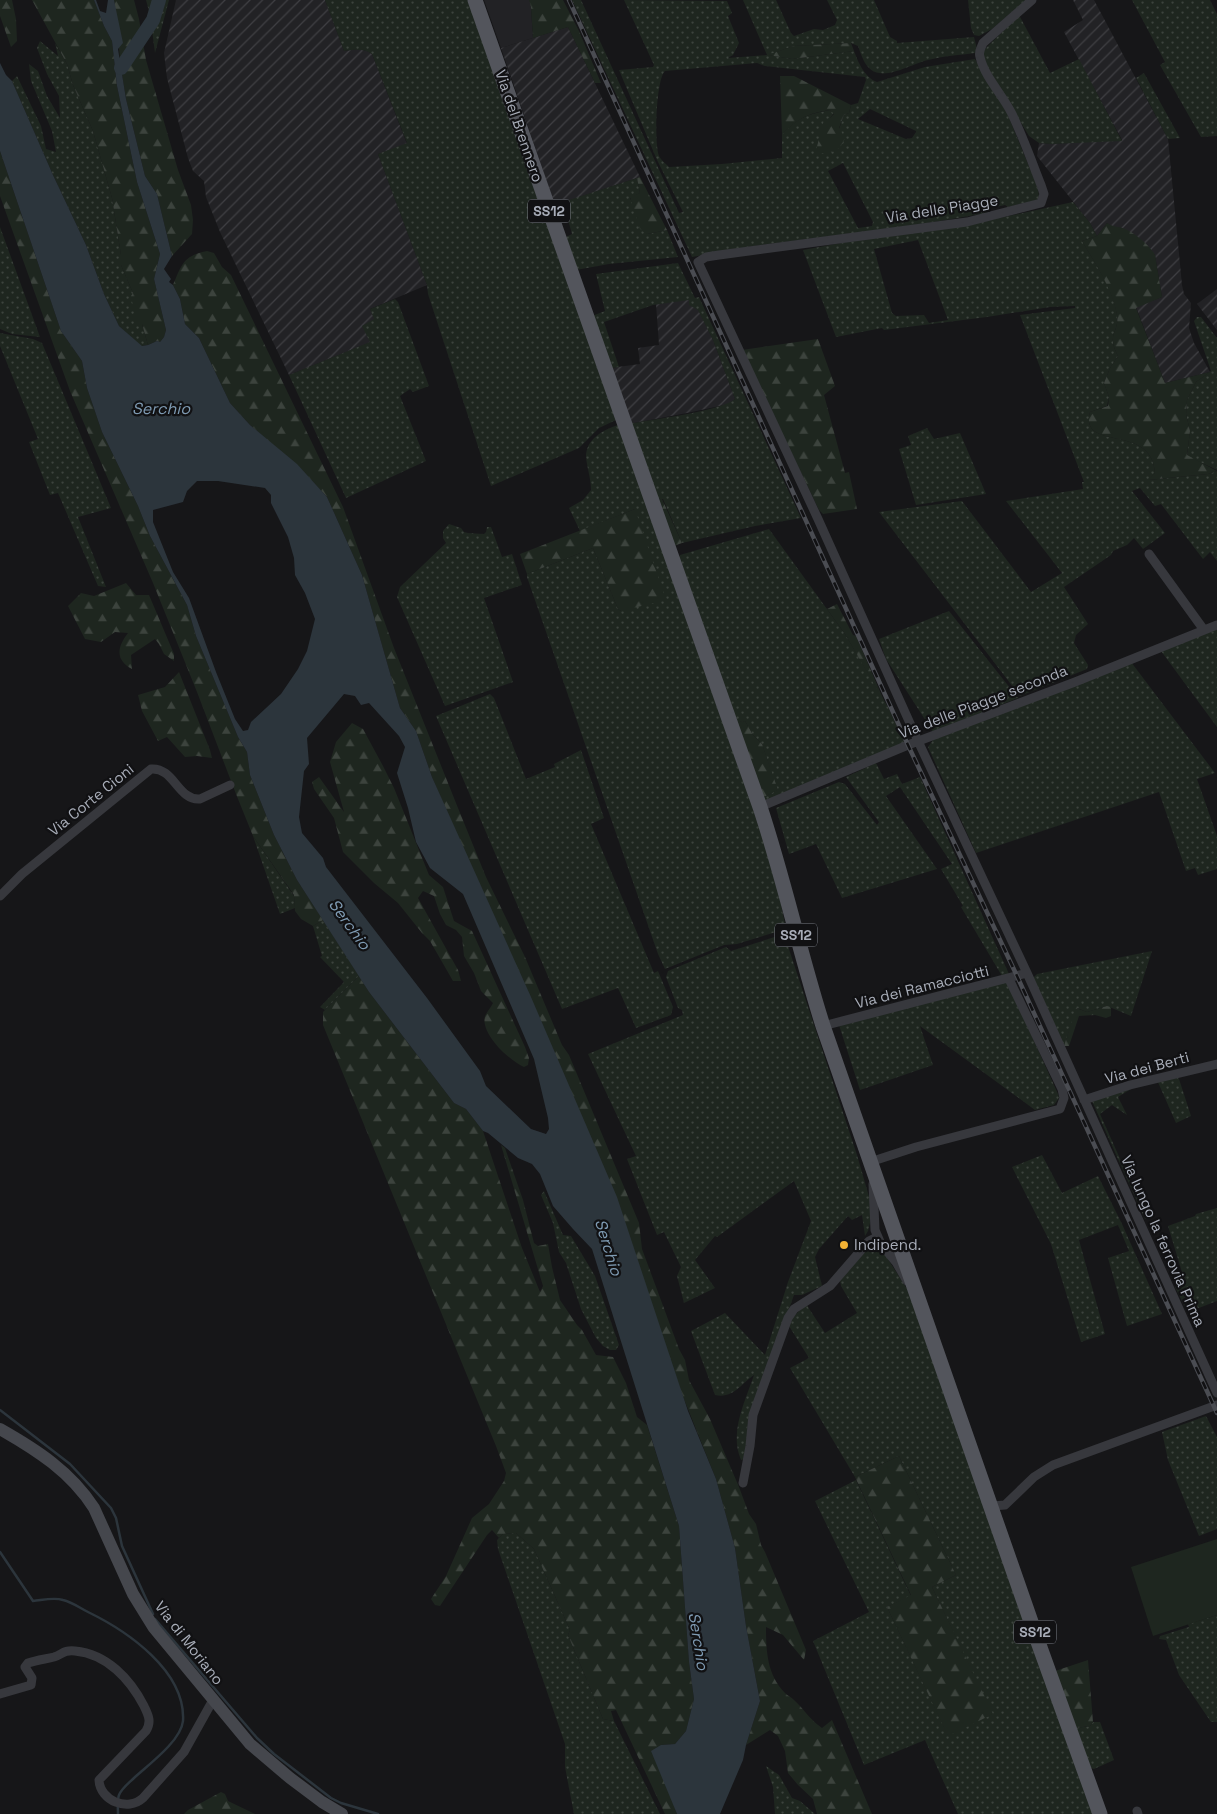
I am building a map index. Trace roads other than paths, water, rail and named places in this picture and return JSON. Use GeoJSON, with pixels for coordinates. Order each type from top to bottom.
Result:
{"type":"FeatureCollection","features":[{"type":"Feature","properties":{"kind":"main road","name":"Via del Brennero"},"geometry":{"type":"LineString","coordinates":[[476,0],[760,807]]}},
{"type":"Feature","properties":{"kind":"main road","name":"SS12"},"geometry":{"type":"LineString","coordinates":[[760,807],[776,855],[806,973],[823,1026],[1100,1814]]}},
{"type":"Feature","properties":{"kind":"main road","name":"Via di Moriano"},"geometry":{"type":"LineString","coordinates":[[0,1429],[53,1462],[88,1498],[133,1594],[148,1619],[259,1753],[311,1795],[342,1814]]}},
{"type":"Feature","properties":{"kind":"street","name":"Via delle Piagge"},"geometry":{"type":"LineString","coordinates":[[698,262],[706,257],[719,255],[967,222],[1041,203],[1044,194],[1042,185],[1012,113],[979,56],[983,43],[1032,0]]}},
{"type":"Feature","properties":{"kind":"street","name":"Via lungo la ferrovia Prima"},"geometry":{"type":"LineString","coordinates":[[698,262],[1027,973],[1217,1393]]}},
{"type":"Feature","properties":{"kind":"street"},"geometry":{"type":"LineString","coordinates":[[1149,554],[1204,630]]}},
{"type":"Feature","properties":{"kind":"street","name":"Via delle Piagge seconda"},"geometry":{"type":"LineString","coordinates":[[760,807],[918,741],[1217,624]]}},
{"type":"Feature","properties":{"kind":"street","name":"Via Corte Cioni"},"geometry":{"type":"LineString","coordinates":[[0,896],[22,874],[151,769],[160,769],[165,772],[185,794],[195,799],[200,799],[230,785]]}},
{"type":"Feature","properties":{"kind":"street","name":"Via dei Ramacciotti"},"geometry":{"type":"LineString","coordinates":[[823,1026],[1027,973]]}},
{"type":"Feature","properties":{"kind":"street"},"geometry":{"type":"LineString","coordinates":[[914,1285],[905,1279],[896,1262],[877,1237],[871,1166],[916,1147],[1060,1109],[1064,1098],[1062,1089],[1009,979]]}},
{"type":"Feature","properties":{"kind":"street","name":"Via dei Berti"},"geometry":{"type":"LineString","coordinates":[[1084,1100],[1130,1085],[1217,1064]]}},
{"type":"Feature","properties":{"kind":"street"},"geometry":{"type":"LineString","coordinates":[[743,1483],[750,1446],[753,1415],[788,1318],[794,1309],[830,1286],[869,1241],[877,1237]]}},
{"type":"Feature","properties":{"kind":"street"},"geometry":{"type":"LineString","coordinates":[[992,1506],[1006,1505],[1034,1477],[1053,1465],[1217,1405]]}},
{"type":"Feature","properties":{"kind":"street"},"geometry":{"type":"LineString","coordinates":[[0,1694],[31,1686],[32,1678],[25,1667],[28,1663],[56,1656],[65,1651],[77,1651],[92,1655],[126,1678],[133,1686],[147,1713],[150,1724],[141,1737],[99,1780],[102,1792],[117,1803],[126,1804],[138,1802],[143,1798],[184,1752],[214,1700]]}},
{"type":"Feature","properties":{"kind":"water","name":"Serchio"},"geometry":{"type":"Polygon","coordinates":[[[94,0],[96,0],[100,11],[106,13],[108,0],[114,0],[123,43],[118,49],[126,99],[145,176],[157,194],[172,256],[164,269],[171,279],[169,282],[173,285],[180,299],[185,324],[199,338],[230,403],[250,425],[297,464],[327,497],[362,575],[400,708],[416,731],[432,777],[531,997],[617,1197],[688,1411],[716,1479],[735,1548],[746,1626],[760,1701],[743,1760],[720,1814],[677,1814],[651,1751],[661,1745],[675,1744],[686,1731],[694,1699],[689,1662],[679,1526],[592,1249],[553,1206],[540,1174],[532,1164],[518,1158],[483,1131],[466,1109],[454,1103],[369,992],[297,880],[274,835],[250,775],[247,752],[238,737],[196,636],[187,605],[150,536],[138,506],[102,432],[87,388],[82,361],[61,331],[0,151],[0,63],[6,75],[12,81],[86,245],[104,294],[119,326],[142,346],[157,341],[160,342],[166,330],[154,279],[160,254],[137,182],[117,86],[112,41],[94,0]],[[197,481],[187,491],[183,502],[153,510],[153,522],[173,572],[189,598],[235,719],[243,731],[248,730],[251,722],[281,694],[298,669],[307,651],[315,619],[305,593],[295,575],[294,558],[288,537],[271,503],[271,495],[265,488],[218,481],[197,481]],[[344,694],[307,738],[309,764],[304,771],[299,817],[302,833],[323,858],[326,867],[427,998],[480,1071],[486,1086],[531,1129],[546,1134],[549,1129],[548,1118],[534,1059],[463,894],[430,868],[416,842],[397,773],[405,747],[399,736],[369,703],[361,705],[355,696],[344,694]]]}},
{"type":"Feature","properties":{"kind":"waterway"},"geometry":{"type":"LineString","coordinates":[[121,68],[153,20],[159,0]]}},
{"type":"Feature","properties":{"kind":"waterway"},"geometry":{"type":"LineString","coordinates":[[0,1410],[70,1464],[111,1508],[116,1518],[122,1546],[153,1614]]}},
{"type":"Feature","properties":{"kind":"waterway"},"geometry":{"type":"LineString","coordinates":[[0,1552],[33,1601],[60,1599],[73,1604],[120,1630],[151,1655],[165,1670],[175,1686],[181,1703],[183,1721],[181,1729],[163,1752],[122,1790],[118,1799],[118,1814]]}},
{"type":"Feature","properties":{"kind":"waterway"},"geometry":{"type":"LineString","coordinates":[[155,1619],[257,1738],[274,1754],[331,1798],[341,1803],[378,1814]]}},
{"type":"Feature","properties":{"kind":"railway"},"geometry":{"type":"LineString","coordinates":[[569,0],[908,745],[1017,976],[1217,1413]]}},
{"type":"Feature","properties":{"kind":"place","name":"Indipend."},"geometry":{"type":"Point","coordinates":[844,1245]}}]}
